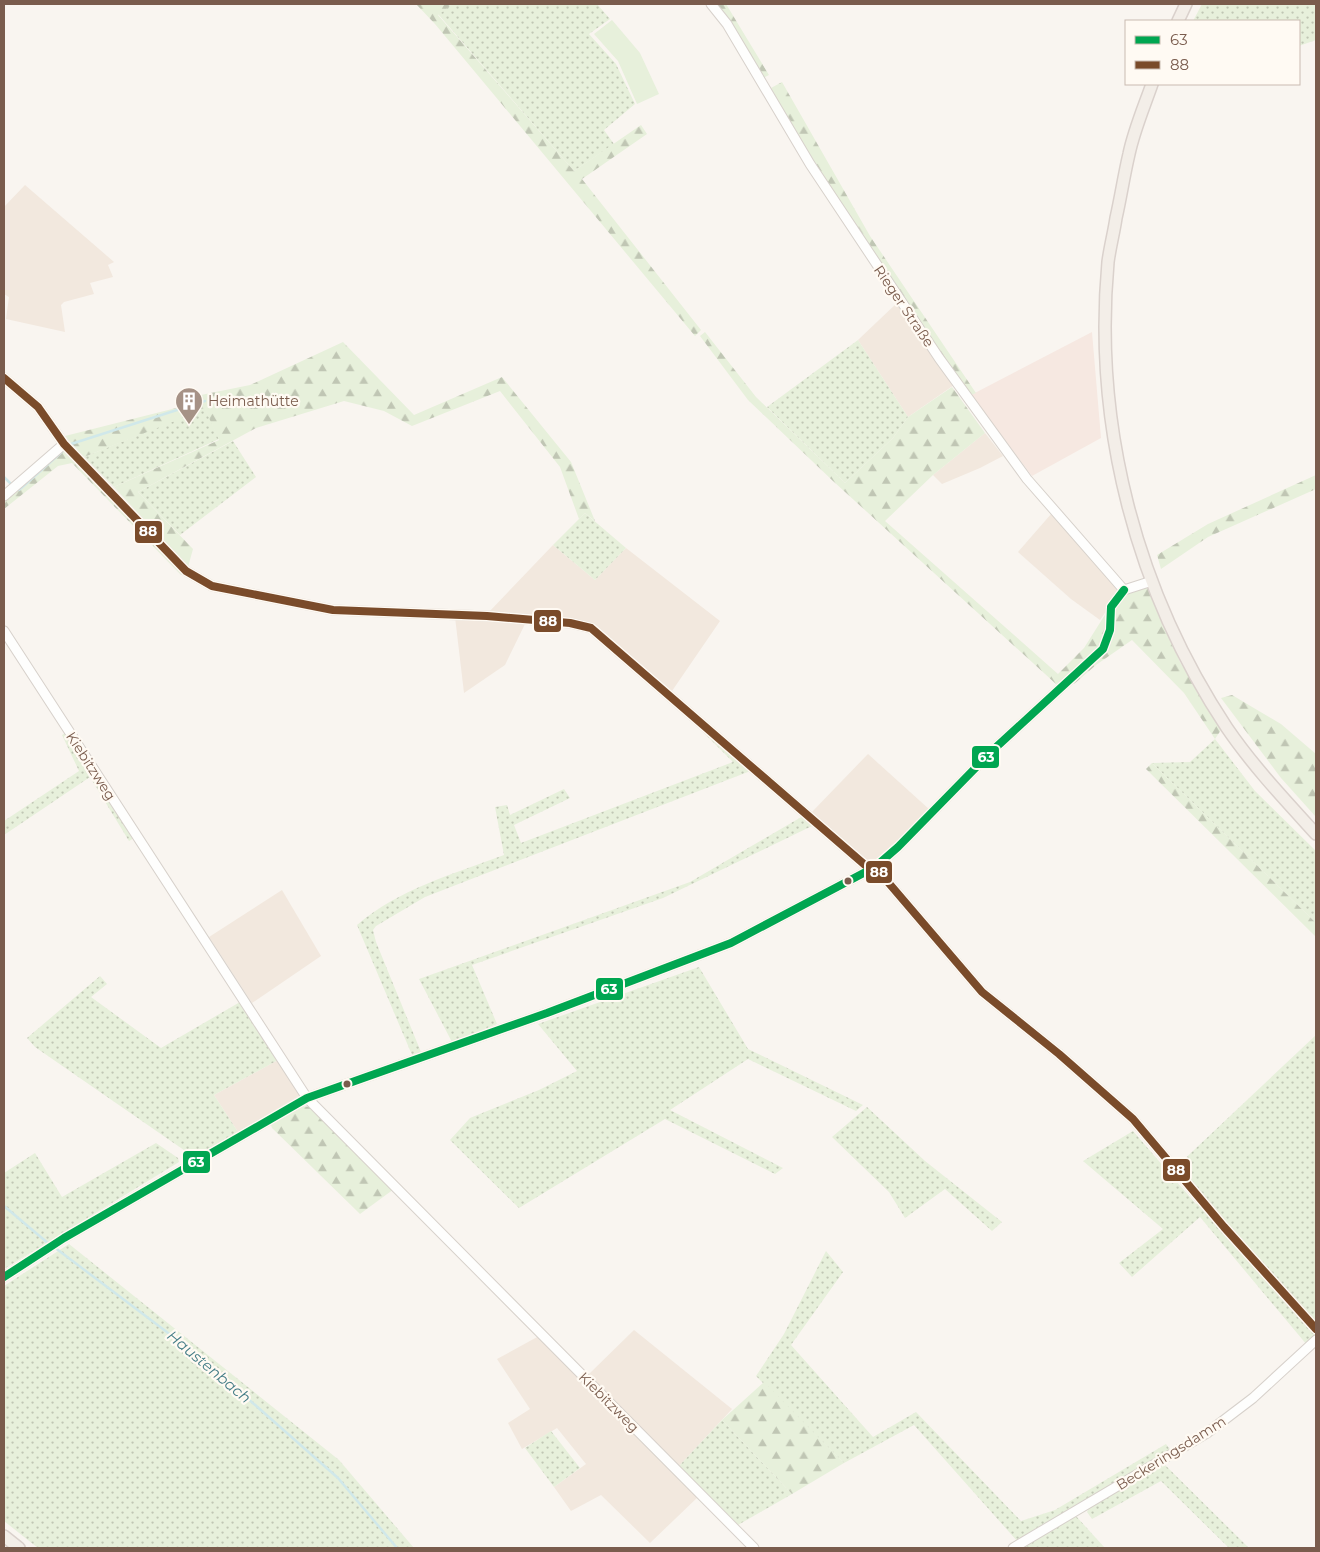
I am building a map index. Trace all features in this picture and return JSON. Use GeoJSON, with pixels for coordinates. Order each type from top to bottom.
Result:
{"type":"FeatureCollection","features":[{"type":"Feature","properties":{"kind":"main road"},"geometry":{"type":"LineString","coordinates":[[1178,20],[1186,4]]}},
{"type":"Feature","properties":{"kind":"main road"},"geometry":{"type":"LineString","coordinates":[[1152,85],[1129,152],[1108,261],[1105,341],[1107,384],[1118,465],[1139,545],[1152,581],[1186,658],[1227,728],[1272,786],[1316,834]]}},
{"type":"Feature","properties":{"kind":"main road"},"geometry":{"type":"LineString","coordinates":[[4,1536],[19,1548]]}},
{"type":"Feature","properties":{"kind":"street","name":"Rieger Straße"},"geometry":{"type":"LineString","coordinates":[[712,4],[815,172],[939,358],[1027,479],[1124,590]]}},
{"type":"Feature","properties":{"kind":"street"},"geometry":{"type":"LineString","coordinates":[[4,378],[38,407],[64,444],[186,571],[212,586],[333,610],[487,616],[570,623],[591,628],[865,865],[875,867],[982,992],[1059,1054],[1132,1119],[1224,1227],[1316,1329]]}},
{"type":"Feature","properties":{"kind":"street"},"geometry":{"type":"LineString","coordinates":[[4,496],[64,444]]}},
{"type":"Feature","properties":{"kind":"street"},"geometry":{"type":"LineString","coordinates":[[4,1277],[64,1238],[307,1098],[547,1013],[731,943],[875,867],[898,848],[993,750],[1103,650],[1110,630],[1111,607],[1124,590],[1152,581]]}},
{"type":"Feature","properties":{"kind":"street","name":"Kiebitzweg"},"geometry":{"type":"LineString","coordinates":[[4,631],[307,1098],[754,1548]]}},
{"type":"Feature","properties":{"kind":"street","name":"Beckeringsdamm"},"geometry":{"type":"LineString","coordinates":[[1013,1548],[1207,1433],[1253,1398],[1316,1340]]}},
{"type":"Feature","properties":{"kind":"shaded area"},"geometry":{"type":"Polygon","coordinates":[[[25,185],[114,262],[108,265],[113,277],[90,283],[94,294],[64,302],[61,305],[65,332],[6,319],[9,297],[4,294],[4,207],[25,185]]]}},
{"type":"Feature","properties":{"kind":"shaded area"},"geometry":{"type":"Polygon","coordinates":[[[898,302],[954,385],[908,417],[858,340],[898,302]]]}},
{"type":"Feature","properties":{"kind":"shaded area"},"geometry":{"type":"Polygon","coordinates":[[[1092,332],[1101,438],[1032,476],[971,395],[1092,332]]]}},
{"type":"Feature","properties":{"kind":"shaded area"},"geometry":{"type":"Polygon","coordinates":[[[985,433],[1003,456],[942,484],[933,475],[985,433]]]}},
{"type":"Feature","properties":{"kind":"shaded area"},"geometry":{"type":"Polygon","coordinates":[[[1052,513],[1120,591],[1100,620],[1071,599],[1018,552],[1052,513]]]}},
{"type":"Feature","properties":{"kind":"shaded area"},"geometry":{"type":"Polygon","coordinates":[[[553,545],[595,580],[626,548],[720,621],[672,691],[591,624],[488,613],[553,545]]]}},
{"type":"Feature","properties":{"kind":"shaded area"},"geometry":{"type":"Polygon","coordinates":[[[455,617],[525,624],[505,665],[464,693],[455,617]]]}},
{"type":"Feature","properties":{"kind":"shaded area"},"geometry":{"type":"Polygon","coordinates":[[[868,754],[930,810],[880,858],[869,863],[811,813],[868,754]]]}},
{"type":"Feature","properties":{"kind":"shaded area"},"geometry":{"type":"Polygon","coordinates":[[[282,890],[321,956],[252,1003],[209,937],[282,890]]]}},
{"type":"Feature","properties":{"kind":"shaded area"},"geometry":{"type":"Polygon","coordinates":[[[278,1060],[299,1093],[299,1096],[238,1132],[214,1095],[278,1060]]]}},
{"type":"Feature","properties":{"kind":"shaded area"},"geometry":{"type":"Polygon","coordinates":[[[634,1330],[732,1409],[679,1466],[587,1376],[634,1330]]]}},
{"type":"Feature","properties":{"kind":"shaded area"},"geometry":{"type":"Polygon","coordinates":[[[539,1336],[699,1496],[650,1543],[601,1495],[571,1511],[554,1487],[586,1464],[557,1428],[522,1449],[508,1423],[530,1409],[497,1359],[539,1336]]]}},
{"type":"Feature","properties":{"kind":"green space"},"geometry":{"type":"Polygon","coordinates":[[[416,4],[453,4],[438,15],[574,171],[641,125],[647,134],[582,179],[701,330],[695,336],[435,24],[416,4]]]}},
{"type":"Feature","properties":{"kind":"green space"},"geometry":{"type":"Polygon","coordinates":[[[453,4],[597,4],[610,19],[589,34],[616,64],[635,104],[604,130],[614,144],[574,171],[438,14],[453,4]]]}},
{"type":"Feature","properties":{"kind":"green space"},"geometry":{"type":"Polygon","coordinates":[[[717,4],[726,4],[769,75],[763,78],[733,26],[717,4]]]}},
{"type":"Feature","properties":{"kind":"green space"},"geometry":{"type":"Polygon","coordinates":[[[1202,4],[1316,4],[1316,40],[1300,46],[1300,20],[1194,20],[1202,4]]]}},
{"type":"Feature","properties":{"kind":"green space"},"geometry":{"type":"Polygon","coordinates":[[[612,20],[640,53],[659,94],[637,104],[618,61],[594,34],[612,20]]]}},
{"type":"Feature","properties":{"kind":"green space"},"geometry":{"type":"Polygon","coordinates":[[[782,82],[870,236],[976,393],[971,395],[944,357],[892,282],[818,167],[771,88],[782,82]]]}},
{"type":"Feature","properties":{"kind":"green space"},"geometry":{"type":"Polygon","coordinates":[[[705,332],[756,397],[845,483],[893,438],[908,417],[952,387],[985,433],[933,475],[885,521],[1058,674],[1084,648],[1120,591],[1129,594],[1147,587],[1180,662],[1221,730],[1215,739],[1184,693],[1132,640],[1096,665],[1074,684],[1066,680],[1060,685],[1056,684],[833,481],[748,400],[700,336],[705,332]]]}},
{"type":"Feature","properties":{"kind":"green space"},"geometry":{"type":"Polygon","coordinates":[[[858,340],[908,417],[893,438],[845,483],[767,407],[858,340]]]}},
{"type":"Feature","properties":{"kind":"green space"},"geometry":{"type":"Polygon","coordinates":[[[343,342],[414,415],[502,377],[571,462],[595,521],[585,513],[579,519],[560,467],[500,391],[412,426],[384,411],[344,401],[256,428],[138,492],[193,549],[188,567],[114,487],[219,440],[205,409],[84,457],[65,436],[196,403],[196,396],[250,385],[343,342]]]}},
{"type":"Feature","properties":{"kind":"green space"},"geometry":{"type":"Polygon","coordinates":[[[205,408],[219,439],[114,487],[84,457],[205,408]]]}},
{"type":"Feature","properties":{"kind":"green space"},"geometry":{"type":"Polygon","coordinates":[[[233,441],[256,477],[180,535],[138,492],[233,441]]]}},
{"type":"Feature","properties":{"kind":"green space"},"geometry":{"type":"Polygon","coordinates":[[[64,446],[185,573],[181,575],[72,463],[58,466],[4,509],[4,499],[64,446]]]}},
{"type":"Feature","properties":{"kind":"green space"},"geometry":{"type":"Polygon","coordinates":[[[1316,475],[1316,489],[1208,537],[1161,569],[1157,555],[1208,524],[1316,475]]]}},
{"type":"Feature","properties":{"kind":"green space"},"geometry":{"type":"Polygon","coordinates":[[[585,513],[626,548],[595,580],[553,545],[585,513]]]}},
{"type":"Feature","properties":{"kind":"green space"},"geometry":{"type":"Polygon","coordinates":[[[1232,695],[1281,724],[1316,754],[1316,817],[1281,778],[1221,698],[1232,695]]]}},
{"type":"Feature","properties":{"kind":"green space"},"geometry":{"type":"Polygon","coordinates":[[[698,721],[753,770],[425,897],[376,926],[373,930],[376,942],[421,1052],[412,1055],[357,925],[373,912],[409,892],[504,855],[495,807],[507,805],[510,815],[564,789],[570,798],[514,825],[521,843],[733,762],[695,724],[698,721]]]}},
{"type":"Feature","properties":{"kind":"green space"},"geometry":{"type":"Polygon","coordinates":[[[67,732],[134,838],[129,841],[90,777],[4,835],[4,821],[79,771],[62,735],[67,732]]]}},
{"type":"Feature","properties":{"kind":"green space"},"geometry":{"type":"Polygon","coordinates":[[[1215,739],[1255,791],[1316,851],[1316,923],[1152,763],[1190,762],[1215,739]]]}},
{"type":"Feature","properties":{"kind":"green space"},"geometry":{"type":"Polygon","coordinates":[[[1152,763],[1316,923],[1316,937],[1146,769],[1152,763]]]}},
{"type":"Feature","properties":{"kind":"green space"},"geometry":{"type":"Polygon","coordinates":[[[803,816],[814,825],[663,898],[472,965],[497,1024],[452,1042],[419,979],[690,882],[803,816]]]}},
{"type":"Feature","properties":{"kind":"green space"},"geometry":{"type":"Polygon","coordinates":[[[699,967],[748,1049],[863,1105],[856,1111],[748,1059],[670,1110],[783,1168],[775,1174],[665,1119],[519,1208],[450,1140],[470,1118],[539,1090],[577,1071],[538,1024],[699,967]]]}},
{"type":"Feature","properties":{"kind":"green space"},"geometry":{"type":"Polygon","coordinates":[[[100,976],[107,984],[91,997],[161,1048],[240,1002],[278,1060],[214,1095],[238,1132],[194,1157],[35,1047],[27,1038],[100,976]]]}},
{"type":"Feature","properties":{"kind":"green space"},"geometry":{"type":"Polygon","coordinates":[[[1316,1035],[1316,1322],[1226,1225],[1176,1167],[1316,1035]]]}},
{"type":"Feature","properties":{"kind":"green space"},"geometry":{"type":"Polygon","coordinates":[[[301,1106],[310,1107],[394,1189],[360,1214],[272,1128],[270,1123],[301,1106]]]}},
{"type":"Feature","properties":{"kind":"green space"},"geometry":{"type":"Polygon","coordinates":[[[867,1107],[925,1161],[1002,1222],[992,1231],[945,1189],[905,1218],[889,1192],[832,1137],[867,1107]]]}},
{"type":"Feature","properties":{"kind":"green space"},"geometry":{"type":"Polygon","coordinates":[[[1133,1131],[1196,1204],[1200,1202],[1316,1331],[1316,1337],[1307,1345],[1200,1217],[1132,1277],[1119,1263],[1163,1229],[1083,1161],[1133,1131]]]}},
{"type":"Feature","properties":{"kind":"green space"},"geometry":{"type":"Polygon","coordinates":[[[156,1143],[178,1158],[179,1162],[4,1269],[4,1173],[35,1153],[62,1197],[156,1143]]]}},
{"type":"Feature","properties":{"kind":"green space"},"geometry":{"type":"Polygon","coordinates":[[[69,1244],[339,1460],[414,1548],[38,1548],[4,1521],[4,1286],[69,1244]]]}},
{"type":"Feature","properties":{"kind":"green space"},"geometry":{"type":"Polygon","coordinates":[[[826,1251],[843,1272],[791,1345],[873,1437],[916,1412],[1021,1521],[1055,1510],[1166,1444],[1171,1451],[1018,1542],[914,1425],[844,1463],[756,1376],[784,1334],[826,1251]]]}},
{"type":"Feature","properties":{"kind":"green space"},"geometry":{"type":"Polygon","coordinates":[[[764,1382],[844,1463],[792,1494],[722,1420],[764,1382]]]}},
{"type":"Feature","properties":{"kind":"green space"},"geometry":{"type":"Polygon","coordinates":[[[722,1420],[792,1494],[738,1525],[679,1466],[722,1420]]]}},
{"type":"Feature","properties":{"kind":"green space"},"geometry":{"type":"Polygon","coordinates":[[[551,1431],[580,1468],[554,1487],[525,1448],[551,1431]]]}},
{"type":"Feature","properties":{"kind":"green space"},"geometry":{"type":"Polygon","coordinates":[[[1164,1464],[1249,1548],[1229,1548],[1161,1481],[1092,1519],[1087,1512],[1089,1507],[1164,1464]]]}},
{"type":"Feature","properties":{"kind":"green space"},"geometry":{"type":"Polygon","coordinates":[[[1075,1515],[1105,1548],[1019,1548],[1075,1515]]]}},
{"type":"Feature","properties":{"kind":"waterway"},"geometry":{"type":"LineString","coordinates":[[71,444],[205,401]]}},
{"type":"Feature","properties":{"kind":"waterway"},"geometry":{"type":"LineString","coordinates":[[19,490],[64,450]]}},
{"type":"Feature","properties":{"kind":"waterway"},"geometry":{"type":"LineString","coordinates":[[4,477],[11,484]]}},
{"type":"Feature","properties":{"kind":"waterway","name":"Haustenbach"},"geometry":{"type":"LineString","coordinates":[[4,1206],[49,1244]]}},
{"type":"Feature","properties":{"kind":"waterway","name":"Haustenbach"},"geometry":{"type":"LineString","coordinates":[[54,1247],[204,1360],[338,1478],[397,1548]]}},
{"type":"Feature","properties":{"kind":"transit line","name":"88"},"geometry":{"type":"LineString","coordinates":[[4,378],[38,407],[64,444],[186,571],[212,586],[333,610],[487,616],[570,623],[591,628],[865,865],[875,867],[982,992],[1059,1054],[1133,1119],[1224,1227],[1316,1329]]}},
{"type":"Feature","properties":{"kind":"transit line","name":"63"},"geometry":{"type":"LineString","coordinates":[[4,1277],[64,1238],[307,1098],[547,1013],[731,943],[875,867],[898,847],[993,750],[1103,649],[1110,630],[1111,607],[1124,590]]}},
{"type":"Feature","properties":{"kind":"place","name":"Heimathütte"},"geometry":{"type":"Point","coordinates":[189,425]}}]}
